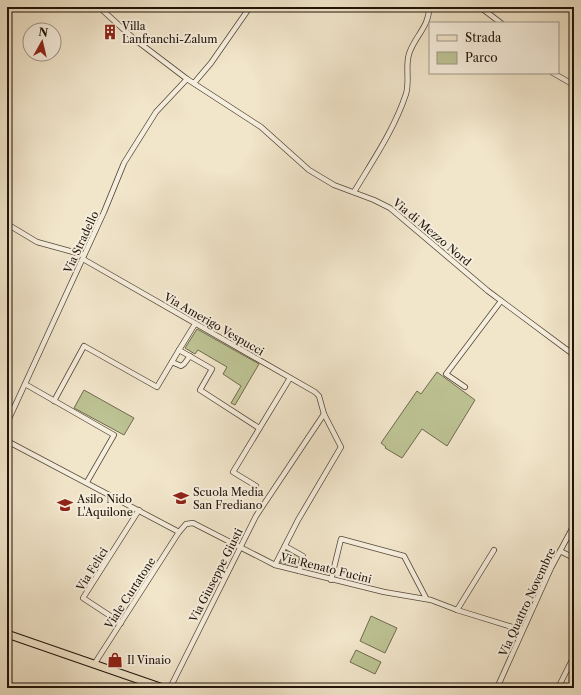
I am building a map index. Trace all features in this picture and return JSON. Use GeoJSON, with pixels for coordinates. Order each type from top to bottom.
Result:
{"type":"FeatureCollection","features":[{"type":"Feature","properties":{"kind":"main road"},"geometry":{"type":"LineString","coordinates":[[7,634],[95,663],[163,688]]}},
{"type":"Feature","properties":{"kind":"street","name":"Via di Mezzo Nord"},"geometry":{"type":"LineString","coordinates":[[99,7],[133,38],[187,79],[261,127],[315,174],[334,184],[390,208],[501,300],[574,355]]}},
{"type":"Feature","properties":{"kind":"street"},"geometry":{"type":"LineString","coordinates":[[194,83],[211,63],[250,7]]}},
{"type":"Feature","properties":{"kind":"street"},"geometry":{"type":"LineString","coordinates":[[354,192],[385,143],[406,95],[409,81],[408,56],[428,19],[429,7]]}},
{"type":"Feature","properties":{"kind":"street"},"geometry":{"type":"LineString","coordinates":[[480,7],[500,22]]}},
{"type":"Feature","properties":{"kind":"street"},"geometry":{"type":"LineString","coordinates":[[555,74],[574,85]]}},
{"type":"Feature","properties":{"kind":"street","name":"Via Stradello"},"geometry":{"type":"LineString","coordinates":[[7,423],[127,158],[156,112],[187,79]]}},
{"type":"Feature","properties":{"kind":"street","name":"Via Amerigo Vespucci"},"geometry":{"type":"LineString","coordinates":[[7,224],[37,242],[83,257],[195,324],[317,394],[324,414],[341,447],[298,520],[285,546]]}},
{"type":"Feature","properties":{"kind":"street"},"geometry":{"type":"LineString","coordinates":[[465,387],[446,374],[501,300]]}},
{"type":"Feature","properties":{"kind":"street"},"geometry":{"type":"LineString","coordinates":[[54,401],[84,346],[157,387],[195,324]]}},
{"type":"Feature","properties":{"kind":"street"},"geometry":{"type":"LineString","coordinates":[[179,350],[212,369],[200,390],[259,428]]}},
{"type":"Feature","properties":{"kind":"street"},"geometry":{"type":"LineString","coordinates":[[172,362],[181,366],[190,356]]}},
{"type":"Feature","properties":{"kind":"street"},"geometry":{"type":"LineString","coordinates":[[256,486],[234,472],[290,378]]}},
{"type":"Feature","properties":{"kind":"street"},"geometry":{"type":"LineString","coordinates":[[25,384],[114,434],[87,482]]}},
{"type":"Feature","properties":{"kind":"street","name":"Via Giuseppe Giusti"},"geometry":{"type":"LineString","coordinates":[[170,688],[256,516],[324,414]]}},
{"type":"Feature","properties":{"kind":"street"},"geometry":{"type":"LineString","coordinates":[[7,441],[179,532]]}},
{"type":"Feature","properties":{"kind":"street","name":"Via Felici"},"geometry":{"type":"LineString","coordinates":[[121,623],[83,598],[139,510]]}},
{"type":"Feature","properties":{"kind":"street","name":"Via Renato Fucini"},"geometry":{"type":"LineString","coordinates":[[179,532],[186,524],[192,523],[275,565],[331,580],[407,597],[426,598],[457,610],[522,630]]}},
{"type":"Feature","properties":{"kind":"street","name":"Via Quattro Novembre"},"geometry":{"type":"LineString","coordinates":[[499,687],[522,630],[574,525]]}},
{"type":"Feature","properties":{"kind":"street","name":"Viale Curtatone"},"geometry":{"type":"LineString","coordinates":[[95,663],[179,532]]}},
{"type":"Feature","properties":{"kind":"street"},"geometry":{"type":"LineString","coordinates":[[331,580],[341,539],[404,556],[426,598]]}},
{"type":"Feature","properties":{"kind":"street"},"geometry":{"type":"LineString","coordinates":[[275,565],[285,546],[303,556],[299,572]]}},
{"type":"Feature","properties":{"kind":"street"},"geometry":{"type":"LineString","coordinates":[[457,610],[494,550]]}},
{"type":"Feature","properties":{"kind":"street"},"geometry":{"type":"LineString","coordinates":[[560,551],[574,558]]}},
{"type":"Feature","properties":{"kind":"street"},"geometry":{"type":"LineString","coordinates":[[558,688],[574,656]]}},
{"type":"Feature","properties":{"kind":"green space"},"geometry":{"type":"Polygon","coordinates":[[[197,329],[259,364],[235,405],[231,403],[241,386],[223,374],[227,367],[198,350],[195,354],[185,348],[197,329]]]}},
{"type":"Feature","properties":{"kind":"green space"},"geometry":{"type":"Polygon","coordinates":[[[437,372],[475,400],[447,446],[422,429],[402,458],[385,448],[386,447],[381,443],[417,391],[421,394],[437,372]]]}},
{"type":"Feature","properties":{"kind":"green space"},"geometry":{"type":"Polygon","coordinates":[[[84,390],[134,418],[124,435],[74,408],[84,390]]]}},
{"type":"Feature","properties":{"kind":"green space"},"geometry":{"type":"Polygon","coordinates":[[[287,550],[301,557],[299,568],[280,562],[287,550]]]}},
{"type":"Feature","properties":{"kind":"green space"},"geometry":{"type":"Polygon","coordinates":[[[371,616],[397,628],[385,653],[360,641],[371,616]]]}},
{"type":"Feature","properties":{"kind":"green space"},"geometry":{"type":"Polygon","coordinates":[[[356,650],[381,662],[375,674],[350,662],[356,650]]]}},
{"type":"Feature","properties":{"kind":"place","name":"Villa Lanfranchi-Zalum"},"geometry":{"type":"Point","coordinates":[110,32]}},
{"type":"Feature","properties":{"kind":"place","name":"Scuola Media San Frediano"},"geometry":{"type":"Point","coordinates":[181,498]}},
{"type":"Feature","properties":{"kind":"place","name":"Asilo Nido L'Aquilone"},"geometry":{"type":"Point","coordinates":[65,505]}},
{"type":"Feature","properties":{"kind":"place","name":"Il Vinaio"},"geometry":{"type":"Point","coordinates":[115,660]}}]}
